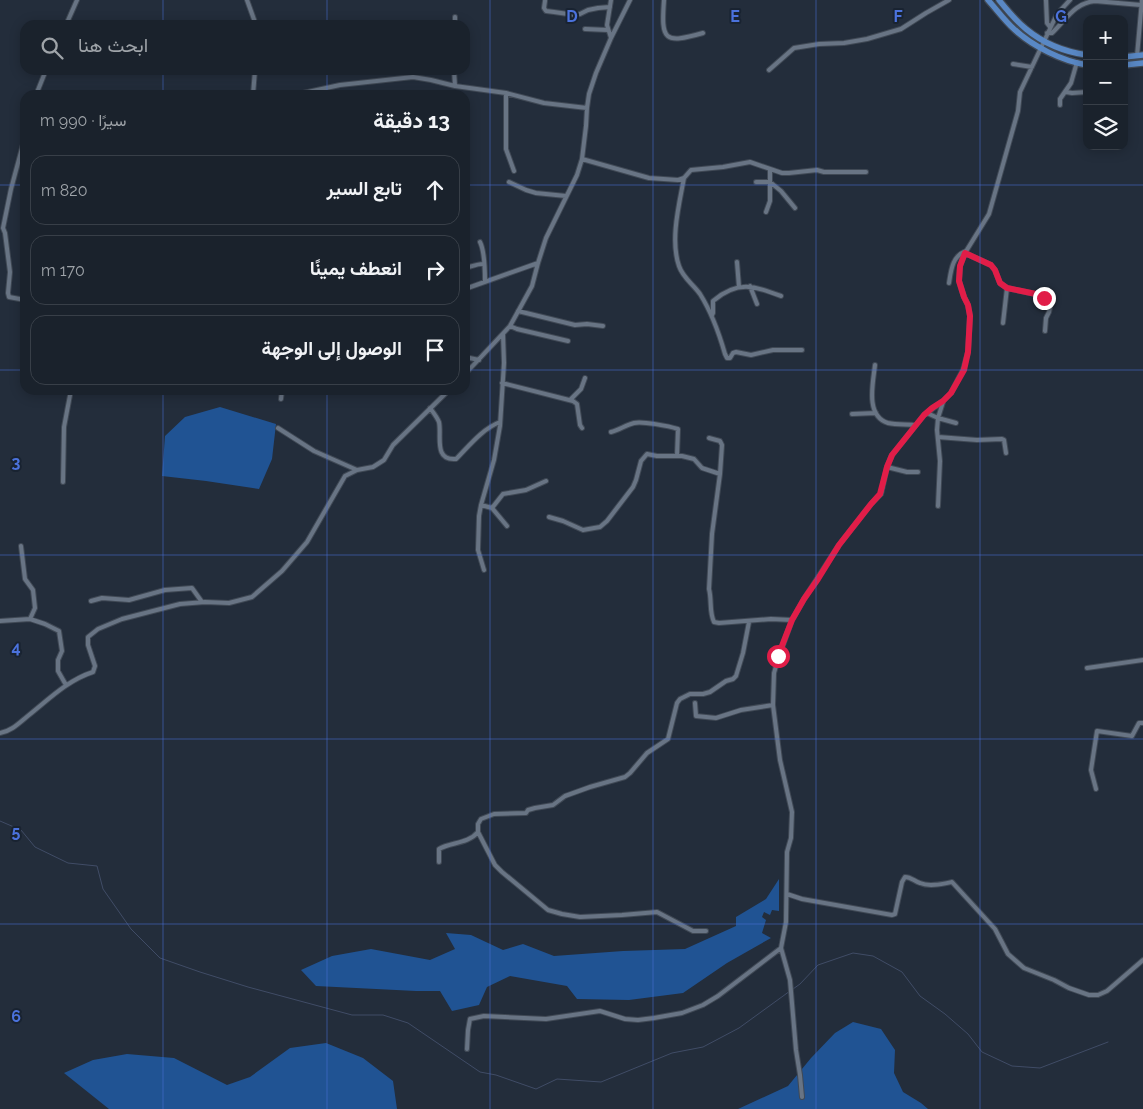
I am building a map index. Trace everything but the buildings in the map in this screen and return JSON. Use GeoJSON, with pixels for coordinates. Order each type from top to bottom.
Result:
{"type":"FeatureCollection","features":[{"type":"Feature","properties":{"kind":"main road"},"geometry":{"type":"LineString","coordinates":[[988,0],[1014,30],[1041,49],[1061,58],[1083,64]]}},
{"type":"Feature","properties":{"kind":"main road"},"geometry":{"type":"LineString","coordinates":[[1000,1],[1026,29],[1063,50],[1083,54]]}},
{"type":"Feature","properties":{"kind":"main road"},"geometry":{"type":"LineString","coordinates":[[1128,65],[1143,63]]}},
{"type":"Feature","properties":{"kind":"street"},"geometry":{"type":"LineString","coordinates":[[68,19],[77,0]]}},
{"type":"Feature","properties":{"kind":"street"},"geometry":{"type":"LineString","coordinates":[[247,0],[254,20]]}},
{"type":"Feature","properties":{"kind":"street"},"geometry":{"type":"LineString","coordinates":[[611,0],[607,25],[611,38]]}},
{"type":"Feature","properties":{"kind":"street"},"geometry":{"type":"LineString","coordinates":[[470,369],[510,326],[532,286],[546,238],[577,175],[582,158],[586,108],[596,73],[630,0]]}},
{"type":"Feature","properties":{"kind":"street"},"geometry":{"type":"LineString","coordinates":[[664,0],[663,30],[666,36],[671,39],[703,33]]}},
{"type":"Feature","properties":{"kind":"street"},"geometry":{"type":"LineString","coordinates":[[769,70],[794,48],[867,39],[901,29],[949,0]]}},
{"type":"Feature","properties":{"kind":"street"},"geometry":{"type":"LineString","coordinates":[[1046,0],[1047,23],[1050,27]]}},
{"type":"Feature","properties":{"kind":"street"},"geometry":{"type":"LineString","coordinates":[[802,1098],[790,980],[781,948],[786,922],[787,852],[791,838],[792,812],[780,760],[773,705],[774,674],[778,656],[792,620],[804,599],[839,545],[880,494],[892,455],[916,424],[951,393],[964,370],[968,352],[970,316],[959,281],[960,266],[965,252],[990,214],[1018,111],[1020,92],[1057,14],[1070,0]]}},
{"type":"Feature","properties":{"kind":"street"},"geometry":{"type":"LineString","coordinates":[[545,1],[544,8],[546,10],[575,15],[588,10],[610,7]]}},
{"type":"Feature","properties":{"kind":"street"},"geometry":{"type":"LineString","coordinates":[[1047,33],[1054,32],[1062,21],[1075,9],[1088,2],[1142,2],[1140,56]]}},
{"type":"Feature","properties":{"kind":"street"},"geometry":{"type":"LineString","coordinates":[[585,29],[608,30]]}},
{"type":"Feature","properties":{"kind":"street"},"geometry":{"type":"LineString","coordinates":[[1060,105],[1060,99],[1071,83],[1077,62]]}},
{"type":"Feature","properties":{"kind":"street"},"geometry":{"type":"LineString","coordinates":[[1013,64],[1032,67]]}},
{"type":"Feature","properties":{"kind":"street"},"geometry":{"type":"LineString","coordinates":[[38,90],[44,75]]}},
{"type":"Feature","properties":{"kind":"street"},"geometry":{"type":"LineString","coordinates":[[253,90],[255,75]]}},
{"type":"Feature","properties":{"kind":"street"},"geometry":{"type":"LineString","coordinates":[[454,75],[455,86]]}},
{"type":"Feature","properties":{"kind":"street"},"geometry":{"type":"LineString","coordinates":[[317,90],[340,85],[413,77],[455,86],[506,93],[544,103],[586,108]]}},
{"type":"Feature","properties":{"kind":"street"},"geometry":{"type":"LineString","coordinates":[[1066,92],[1083,92]]}},
{"type":"Feature","properties":{"kind":"street"},"geometry":{"type":"LineString","coordinates":[[506,93],[506,148],[514,170]]}},
{"type":"Feature","properties":{"kind":"street"},"geometry":{"type":"LineString","coordinates":[[20,156],[2,231],[10,272],[8,294],[9,297],[20,299]]}},
{"type":"Feature","properties":{"kind":"street"},"geometry":{"type":"LineString","coordinates":[[582,158],[649,178],[678,180],[684,178],[691,170],[723,168],[750,162],[782,173],[817,170],[824,172],[866,172]]}},
{"type":"Feature","properties":{"kind":"street"},"geometry":{"type":"LineString","coordinates":[[766,212],[770,201],[770,169]]}},
{"type":"Feature","properties":{"kind":"street"},"geometry":{"type":"LineString","coordinates":[[684,178],[675,234],[676,255],[679,268],[686,279],[699,292],[712,314],[724,354],[728,358],[736,352],[752,354],[774,350],[802,350]]}},
{"type":"Feature","properties":{"kind":"street"},"geometry":{"type":"LineString","coordinates":[[509,182],[536,193],[566,196]]}},
{"type":"Feature","properties":{"kind":"street"},"geometry":{"type":"LineString","coordinates":[[756,182],[770,182],[781,191],[795,208]]}},
{"type":"Feature","properties":{"kind":"street"},"geometry":{"type":"LineString","coordinates":[[480,242],[486,282]]}},
{"type":"Feature","properties":{"kind":"street"},"geometry":{"type":"LineString","coordinates":[[949,283],[953,263],[958,256],[965,252]]}},
{"type":"Feature","properties":{"kind":"street"},"geometry":{"type":"LineString","coordinates":[[965,252],[991,265],[1000,283],[1007,288],[1036,294],[1051,303],[1050,312],[1046,318],[1045,331]]}},
{"type":"Feature","properties":{"kind":"street"},"geometry":{"type":"LineString","coordinates":[[737,262],[739,287]]}},
{"type":"Feature","properties":{"kind":"street"},"geometry":{"type":"LineString","coordinates":[[470,287],[538,263]]}},
{"type":"Feature","properties":{"kind":"street"},"geometry":{"type":"LineString","coordinates":[[470,267],[484,264]]}},
{"type":"Feature","properties":{"kind":"street"},"geometry":{"type":"LineString","coordinates":[[712,314],[713,301],[739,287],[750,286],[781,296]]}},
{"type":"Feature","properties":{"kind":"street"},"geometry":{"type":"LineString","coordinates":[[750,286],[757,304]]}},
{"type":"Feature","properties":{"kind":"street"},"geometry":{"type":"LineString","coordinates":[[1004,323],[1007,288]]}},
{"type":"Feature","properties":{"kind":"street"},"geometry":{"type":"LineString","coordinates":[[518,311],[575,325],[603,326]]}},
{"type":"Feature","properties":{"kind":"street"},"geometry":{"type":"LineString","coordinates":[[510,326],[517,330],[568,341]]}},
{"type":"Feature","properties":{"kind":"street"},"geometry":{"type":"LineString","coordinates":[[484,570],[478,550],[480,505],[494,460],[500,422],[504,364],[503,334]]}},
{"type":"Feature","properties":{"kind":"street"},"geometry":{"type":"LineString","coordinates":[[470,358],[479,360]]}},
{"type":"Feature","properties":{"kind":"street"},"geometry":{"type":"LineString","coordinates":[[876,365],[872,392],[872,404],[876,413],[886,422],[916,424]]}},
{"type":"Feature","properties":{"kind":"street"},"geometry":{"type":"LineString","coordinates":[[570,400],[581,389],[585,378]]}},
{"type":"Feature","properties":{"kind":"street"},"geometry":{"type":"LineString","coordinates":[[502,383],[570,400],[577,404],[582,428]]}},
{"type":"Feature","properties":{"kind":"street"},"geometry":{"type":"LineString","coordinates":[[63,482],[64,427],[69,395]]}},
{"type":"Feature","properties":{"kind":"street"},"geometry":{"type":"LineString","coordinates":[[281,400],[282,395]]}},
{"type":"Feature","properties":{"kind":"street"},"geometry":{"type":"LineString","coordinates":[[0,733],[11,729],[66,685],[81,676],[93,672],[95,666],[88,646],[88,637],[98,629],[122,619],[180,604],[202,602],[229,603],[252,596],[282,571],[308,542],[345,476],[356,470],[373,467],[384,460],[393,445],[444,395]]}},
{"type":"Feature","properties":{"kind":"street"},"geometry":{"type":"LineString","coordinates":[[938,506],[940,461],[937,430],[943,401]]}},
{"type":"Feature","properties":{"kind":"street"},"geometry":{"type":"LineString","coordinates":[[430,408],[439,422],[439,440],[443,455],[451,460],[456,459],[474,439],[500,422]]}},
{"type":"Feature","properties":{"kind":"street"},"geometry":{"type":"LineString","coordinates":[[852,414],[876,413]]}},
{"type":"Feature","properties":{"kind":"street"},"geometry":{"type":"LineString","coordinates":[[927,413],[956,423]]}},
{"type":"Feature","properties":{"kind":"street"},"geometry":{"type":"LineString","coordinates":[[611,432],[644,422],[673,427],[678,429],[677,456]]}},
{"type":"Feature","properties":{"kind":"street"},"geometry":{"type":"LineString","coordinates":[[278,428],[314,451],[356,470]]}},
{"type":"Feature","properties":{"kind":"street"},"geometry":{"type":"LineString","coordinates":[[938,437],[978,440],[1002,439],[1004,440],[1006,452]]}},
{"type":"Feature","properties":{"kind":"street"},"geometry":{"type":"LineString","coordinates":[[709,438],[720,441],[722,445],[712,534],[709,589],[714,622],[792,620]]}},
{"type":"Feature","properties":{"kind":"street"},"geometry":{"type":"LineString","coordinates":[[549,517],[583,530],[600,526],[607,521],[633,487],[641,461],[648,454],[677,456],[694,460],[702,468],[720,474]]}},
{"type":"Feature","properties":{"kind":"street"},"geometry":{"type":"LineString","coordinates":[[887,467],[907,472],[918,472]]}},
{"type":"Feature","properties":{"kind":"street"},"geometry":{"type":"LineString","coordinates":[[492,508],[504,494],[526,490],[546,481]]}},
{"type":"Feature","properties":{"kind":"street"},"geometry":{"type":"LineString","coordinates":[[480,505],[492,508],[507,526]]}},
{"type":"Feature","properties":{"kind":"street"},"geometry":{"type":"LineString","coordinates":[[21,546],[25,579],[33,590],[35,608],[30,618]]}},
{"type":"Feature","properties":{"kind":"street"},"geometry":{"type":"LineString","coordinates":[[91,601],[102,598],[129,600],[165,590],[192,588],[202,602]]}},
{"type":"Feature","properties":{"kind":"street"},"geometry":{"type":"LineString","coordinates":[[0,621],[30,618],[59,631],[62,651],[58,660],[58,671],[66,685]]}},
{"type":"Feature","properties":{"kind":"street"},"geometry":{"type":"LineString","coordinates":[[706,931],[693,931],[657,912],[580,917],[548,910],[499,869],[488,853],[478,832],[478,824],[481,819],[494,814],[526,813],[528,810],[553,805],[565,796],[625,777],[647,753],[668,739],[677,703],[680,699],[690,694],[710,692],[736,676],[744,653],[749,622]]}},
{"type":"Feature","properties":{"kind":"street"},"geometry":{"type":"LineString","coordinates":[[1087,668],[1143,660]]}},
{"type":"Feature","properties":{"kind":"street"},"geometry":{"type":"LineString","coordinates":[[695,703],[696,716],[716,718],[741,710],[773,705]]}},
{"type":"Feature","properties":{"kind":"street"},"geometry":{"type":"LineString","coordinates":[[1096,789],[1091,770],[1097,731],[1132,736],[1139,723],[1143,724]]}},
{"type":"Feature","properties":{"kind":"street"},"geometry":{"type":"LineString","coordinates":[[439,862],[439,849],[465,841],[478,832]]}},
{"type":"Feature","properties":{"kind":"street"},"geometry":{"type":"LineString","coordinates":[[787,894],[802,899],[892,915],[895,914],[902,882],[905,877],[908,876],[922,884],[937,885],[952,882],[995,929],[1008,954],[1024,968],[1089,995],[1098,995],[1107,990],[1143,960]]}},
{"type":"Feature","properties":{"kind":"street"},"geometry":{"type":"LineString","coordinates":[[467,1049],[470,1019],[484,1016],[546,1019],[600,1011],[625,1019],[638,1020],[682,1013],[718,996],[781,948]]}},
{"type":"Feature","properties":{"kind":"shaded area"},"geometry":{"type":"Polygon","coordinates":[[[220,407],[276,424],[272,459],[259,489],[162,476],[165,436],[185,417],[220,407]]]}},
{"type":"Feature","properties":{"kind":"shaded area"},"geometry":{"type":"Polygon","coordinates":[[[779,879],[779,911],[772,910],[770,915],[764,912],[762,917],[766,920],[762,933],[771,938],[727,963],[683,993],[629,1000],[577,999],[567,986],[510,976],[487,987],[479,1005],[452,1011],[440,991],[316,986],[301,970],[332,956],[371,949],[430,960],[455,949],[446,933],[471,935],[503,950],[523,944],[554,956],[685,949],[736,926],[736,917],[766,899],[779,879]]]}},
{"type":"Feature","properties":{"kind":"shaded area"},"geometry":{"type":"Polygon","coordinates":[[[853,1022],[881,1029],[895,1050],[894,1073],[903,1092],[928,1109],[738,1109],[788,1086],[835,1033],[853,1022]]]}},
{"type":"Feature","properties":{"kind":"shaded area"},"geometry":{"type":"Polygon","coordinates":[[[326,1043],[363,1058],[393,1081],[397,1109],[109,1109],[64,1073],[93,1060],[127,1054],[174,1058],[227,1085],[250,1077],[290,1048],[326,1043]]]}},
{"type":"Feature","properties":{"kind":"waterway"},"geometry":{"type":"LineString","coordinates":[[0,821],[21,830],[35,847],[68,863],[97,866],[103,889],[131,929],[160,958],[248,987],[352,1015],[383,1015],[408,1023],[480,1072],[496,1075],[536,1089],[557,1079],[601,1082],[672,1053],[703,1047],[739,1028],[790,991]]}},
{"type":"Feature","properties":{"kind":"waterway"},"geometry":{"type":"LineString","coordinates":[[793,989],[818,965],[853,953],[873,956],[902,972],[920,996],[968,1034],[982,1052],[1012,1066],[1040,1068],[1108,1042]]}},
{"type":"Feature","properties":{"kind":"route"},"geometry":{"type":"LineString","coordinates":[[778,656],[795,613],[839,545],[880,494],[892,455],[924,415],[951,393],[964,370],[968,352],[970,316],[959,281],[960,266],[965,253],[991,265],[1000,283],[1007,288],[1036,294],[1044,298]]}}]}
